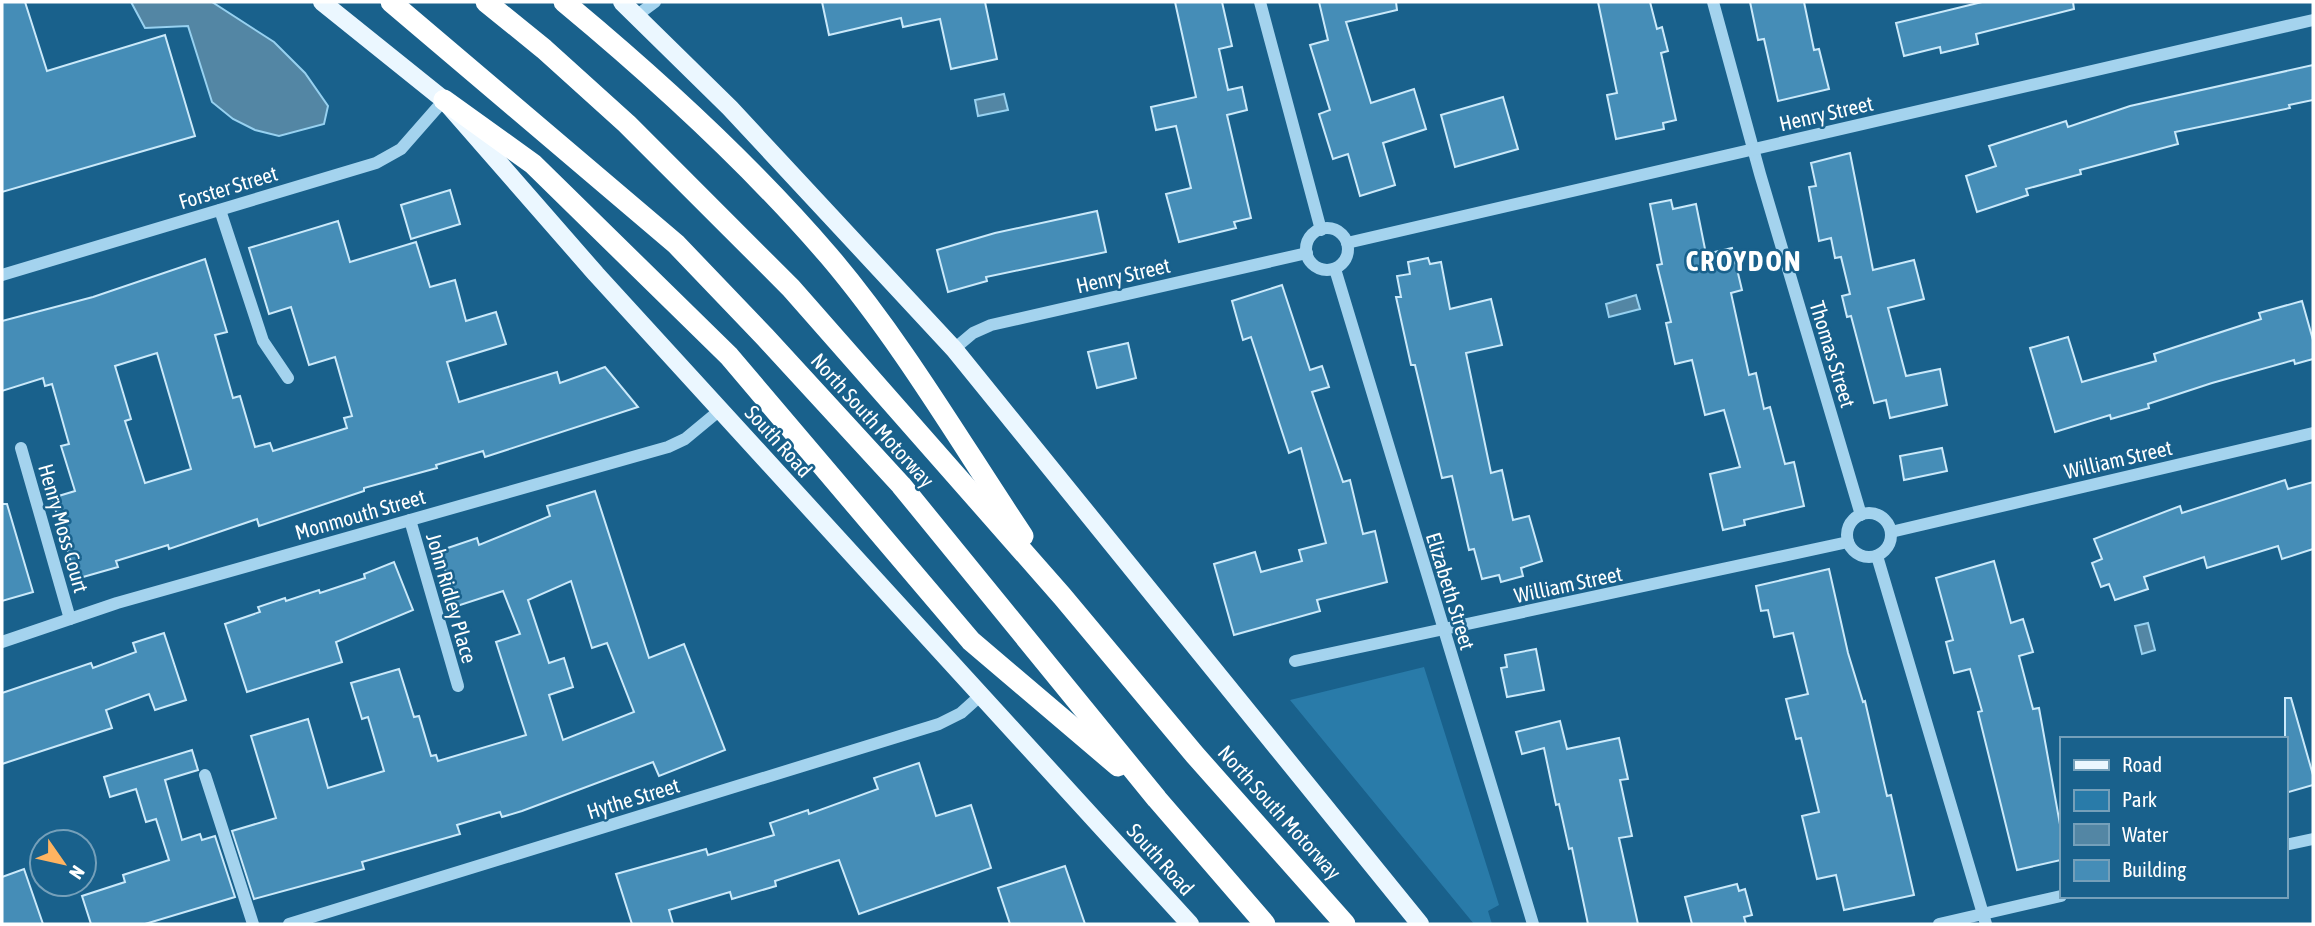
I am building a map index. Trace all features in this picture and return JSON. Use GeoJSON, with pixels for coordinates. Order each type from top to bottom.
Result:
{"type":"FeatureCollection","features":[{"type":"Feature","properties":{"kind":"highway","name":"North South Motorway"},"geometry":{"type":"LineString","coordinates":[[391,2],[676,244],[721,290],[901,485],[1157,799],[1265,924]]}},
{"type":"Feature","properties":{"kind":"highway","name":"North South Motorway"},"geometry":{"type":"LineString","coordinates":[[486,2],[544,49],[627,124],[791,289],[1062,596],[1195,755],[1345,924]]}},
{"type":"Feature","properties":{"kind":"highway"},"geometry":{"type":"LineString","coordinates":[[564,2],[643,68],[727,147],[829,257],[894,342],[1062,596]]}},
{"type":"Feature","properties":{"kind":"highway"},"geometry":{"type":"LineString","coordinates":[[444,100],[533,164],[729,356],[971,641],[1157,799]]}},
{"type":"Feature","properties":{"kind":"main road","name":"South Road"},"geometry":{"type":"LineString","coordinates":[[322,2],[444,100],[720,410],[1190,924]]}},
{"type":"Feature","properties":{"kind":"main road"},"geometry":{"type":"LineString","coordinates":[[621,2],[730,108],[954,349],[1420,924]]}},
{"type":"Feature","properties":{"kind":"street"},"geometry":{"type":"LineString","coordinates":[[636,16],[655,2]]}},
{"type":"Feature","properties":{"kind":"street"},"geometry":{"type":"LineString","coordinates":[[1260,2],[1321,230]]}},
{"type":"Feature","properties":{"kind":"street","name":"Thomas Street"},"geometry":{"type":"LineString","coordinates":[[1713,2],[1753,150],[1861,515]]}},
{"type":"Feature","properties":{"kind":"street","name":"Henry Street"},"geometry":{"type":"LineString","coordinates":[[1347,243],[2313,19]]}},
{"type":"Feature","properties":{"kind":"street","name":"Forster Street"},"geometry":{"type":"LineString","coordinates":[[2,275],[376,163],[401,149],[444,100]]}},
{"type":"Feature","properties":{"kind":"street"},"geometry":{"type":"LineString","coordinates":[[220,210],[263,341],[288,378]]}},
{"type":"Feature","properties":{"kind":"street"},"geometry":{"type":"LineString","coordinates":[[1321,230],[1340,232],[1347,243],[1344,261],[1335,269],[1319,268],[1307,253],[1311,236],[1321,230]]}},
{"type":"Feature","properties":{"kind":"street","name":"Henry Street"},"geometry":{"type":"LineString","coordinates":[[954,349],[973,333],[991,325],[1307,253]]}},
{"type":"Feature","properties":{"kind":"street","name":"Elizabeth Street"},"geometry":{"type":"LineString","coordinates":[[1335,269],[1533,924]]}},
{"type":"Feature","properties":{"kind":"street","name":"Monmouth Street"},"geometry":{"type":"LineString","coordinates":[[2,642],[70,619],[668,447],[685,439],[720,410]]}},
{"type":"Feature","properties":{"kind":"street","name":"William Street"},"geometry":{"type":"LineString","coordinates":[[1891,533],[2313,433]]}},
{"type":"Feature","properties":{"kind":"street","name":"Henry Moss Court"},"geometry":{"type":"LineString","coordinates":[[21,448],[70,619]]}},
{"type":"Feature","properties":{"kind":"street"},"geometry":{"type":"LineString","coordinates":[[1861,515],[1877,515],[1884,519],[1891,533],[1887,549],[1877,556],[1863,557],[1851,549],[1848,542],[1851,524],[1861,515]]}},
{"type":"Feature","properties":{"kind":"street","name":"John Ridley Place"},"geometry":{"type":"LineString","coordinates":[[410,520],[458,686]]}},
{"type":"Feature","properties":{"kind":"street","name":"William Street"},"geometry":{"type":"LineString","coordinates":[[1295,661],[1848,542]]}},
{"type":"Feature","properties":{"kind":"street"},"geometry":{"type":"LineString","coordinates":[[1877,556],[1985,919]]}},
{"type":"Feature","properties":{"kind":"street","name":"Hythe Street"},"geometry":{"type":"LineString","coordinates":[[289,924],[939,724],[961,713],[981,695]]}},
{"type":"Feature","properties":{"kind":"street"},"geometry":{"type":"LineString","coordinates":[[205,775],[253,924]]}},
{"type":"Feature","properties":{"kind":"street"},"geometry":{"type":"LineString","coordinates":[[2287,845],[2313,839]]}},
{"type":"Feature","properties":{"kind":"street"},"geometry":{"type":"LineString","coordinates":[[1939,924],[1985,919],[2060,896]]}},
{"type":"Feature","properties":{"kind":"green space"},"geometry":{"type":"Polygon","coordinates":[[[1424,667],[1499,905],[1488,911],[1492,924],[1474,924],[1290,700],[1424,667]]]}},
{"type":"Feature","properties":{"kind":"water"},"geometry":{"type":"Polygon","coordinates":[[[131,2],[212,2],[274,42],[305,73],[328,106],[324,124],[279,136],[255,130],[233,119],[212,102],[188,26],[145,28],[131,2]]]}},
{"type":"Feature","properties":{"kind":"water"},"geometry":{"type":"Polygon","coordinates":[[[1004,94],[1008,110],[978,116],[975,100],[1004,94]]]}},
{"type":"Feature","properties":{"kind":"water"},"geometry":{"type":"Polygon","coordinates":[[[1636,295],[1640,309],[1609,317],[1606,304],[1636,295]]]}},
{"type":"Feature","properties":{"kind":"water"},"geometry":{"type":"Polygon","coordinates":[[[2148,623],[2155,650],[2142,654],[2135,626],[2148,623]]]}},
{"type":"Feature","properties":{"kind":"building"},"geometry":{"type":"Polygon","coordinates":[[[2,2],[25,2],[47,71],[165,35],[195,136],[2,192],[2,2]]]}},
{"type":"Feature","properties":{"kind":"building"},"geometry":{"type":"Polygon","coordinates":[[[822,2],[985,2],[997,59],[951,69],[940,19],[903,27],[901,18],[829,35],[822,2]]]}},
{"type":"Feature","properties":{"kind":"building"},"geometry":{"type":"Polygon","coordinates":[[[1175,2],[1222,2],[1232,46],[1219,49],[1228,90],[1242,87],[1247,110],[1227,115],[1251,218],[1234,222],[1236,228],[1179,242],[1166,194],[1191,188],[1176,126],[1156,130],[1151,107],[1196,97],[1175,2]]]}},
{"type":"Feature","properties":{"kind":"building"},"geometry":{"type":"Polygon","coordinates":[[[1319,2],[1396,2],[1397,10],[1346,22],[1371,103],[1414,89],[1426,129],[1383,143],[1395,185],[1360,196],[1348,154],[1333,159],[1319,114],[1330,110],[1310,45],[1328,40],[1319,2]]]}},
{"type":"Feature","properties":{"kind":"building"},"geometry":{"type":"Polygon","coordinates":[[[1598,2],[1650,2],[1657,29],[1662,27],[1668,51],[1661,53],[1676,120],[1663,123],[1664,129],[1616,139],[1607,95],[1617,93],[1598,2]]]}},
{"type":"Feature","properties":{"kind":"building"},"geometry":{"type":"Polygon","coordinates":[[[1750,2],[1804,2],[1814,50],[1819,49],[1829,89],[1778,101],[1764,39],[1758,40],[1750,2]]]}},
{"type":"Feature","properties":{"kind":"building"},"geometry":{"type":"Polygon","coordinates":[[[1982,2],[2073,2],[2074,9],[1976,34],[1978,44],[1941,53],[1940,47],[1904,56],[1896,23],[1982,2]]]}},
{"type":"Feature","properties":{"kind":"building"},"geometry":{"type":"Polygon","coordinates":[[[2313,65],[2313,100],[2289,105],[2290,108],[2175,132],[2178,144],[2080,170],[2081,174],[2026,189],[2028,195],[1977,212],[1966,176],[1996,166],[1989,146],[2066,121],[2068,127],[2130,106],[2313,65]]]}},
{"type":"Feature","properties":{"kind":"building"},"geometry":{"type":"Polygon","coordinates":[[[1503,97],[1518,149],[1455,167],[1441,115],[1503,97]]]}},
{"type":"Feature","properties":{"kind":"building"},"geometry":{"type":"Polygon","coordinates":[[[1850,153],[1873,270],[1914,260],[1924,299],[1888,308],[1906,376],[1940,369],[1947,405],[1890,418],[1886,400],[1874,403],[1851,316],[1847,317],[1842,296],[1850,294],[1841,257],[1835,258],[1831,238],[1819,241],[1809,187],[1816,186],[1811,163],[1850,153]]]}},
{"type":"Feature","properties":{"kind":"building"},"geometry":{"type":"Polygon","coordinates":[[[450,190],[460,224],[411,239],[401,205],[450,190]]]}},
{"type":"Feature","properties":{"kind":"building"},"geometry":{"type":"Polygon","coordinates":[[[1671,200],[1673,209],[1696,204],[1706,254],[1732,248],[1742,290],[1731,293],[1749,375],[1756,373],[1764,409],[1770,407],[1785,464],[1794,462],[1804,506],[1744,520],[1745,525],[1723,530],[1710,474],[1740,467],[1724,410],[1705,415],[1692,360],[1675,364],[1666,323],[1671,322],[1657,265],[1662,264],[1650,204],[1671,200]]]}},
{"type":"Feature","properties":{"kind":"building"},"geometry":{"type":"Polygon","coordinates":[[[1097,211],[1106,252],[986,277],[987,281],[948,292],[937,250],[995,233],[1097,211]]]}},
{"type":"Feature","properties":{"kind":"building"},"geometry":{"type":"Polygon","coordinates":[[[338,221],[350,262],[416,242],[430,287],[455,280],[466,321],[496,312],[506,344],[447,362],[459,402],[557,372],[560,383],[605,367],[638,407],[485,457],[483,451],[436,465],[437,468],[364,488],[364,491],[259,526],[257,519],[169,549],[168,545],[116,561],[118,567],[76,579],[52,498],[75,491],[61,446],[69,444],[52,384],[45,386],[43,378],[2,391],[2,321],[93,297],[205,259],[227,332],[215,335],[233,398],[240,396],[255,447],[270,443],[273,451],[347,428],[344,418],[352,416],[335,357],[309,365],[291,307],[269,314],[249,248],[338,221]],[[157,353],[115,366],[131,419],[125,421],[145,483],[191,469],[157,353]]]}},
{"type":"Feature","properties":{"kind":"building"},"geometry":{"type":"Polygon","coordinates":[[[1428,258],[1430,264],[1441,262],[1450,309],[1491,299],[1502,345],[1466,353],[1491,473],[1502,470],[1513,520],[1529,516],[1542,561],[1521,568],[1523,576],[1501,582],[1499,575],[1482,579],[1474,549],[1469,550],[1452,476],[1442,478],[1415,365],[1411,365],[1396,297],[1401,297],[1397,276],[1410,274],[1408,262],[1428,258]]]}},
{"type":"Feature","properties":{"kind":"building"},"geometry":{"type":"Polygon","coordinates":[[[1282,285],[1310,370],[1322,366],[1329,387],[1312,392],[1343,482],[1350,480],[1363,534],[1375,531],[1387,582],[1317,600],[1320,611],[1234,635],[1214,564],[1255,552],[1261,572],[1302,561],[1299,550],[1326,543],[1301,448],[1289,453],[1251,337],[1243,340],[1232,301],[1282,285]]]}},
{"type":"Feature","properties":{"kind":"building"},"geometry":{"type":"Polygon","coordinates":[[[2302,301],[2313,340],[2313,359],[2295,364],[2294,360],[2212,383],[2148,404],[2149,408],[2111,419],[2110,415],[2055,432],[2030,348],[2068,337],[2082,382],[2156,361],[2154,354],[2261,319],[2259,313],[2302,301]]]}},
{"type":"Feature","properties":{"kind":"building"},"geometry":{"type":"Polygon","coordinates":[[[1128,343],[1136,378],[1097,388],[1088,352],[1128,343]]]}},
{"type":"Feature","properties":{"kind":"building"},"geometry":{"type":"Polygon","coordinates":[[[1942,448],[1947,471],[1904,480],[1900,456],[1942,448]]]}},
{"type":"Feature","properties":{"kind":"building"},"geometry":{"type":"Polygon","coordinates":[[[2285,480],[2288,489],[2313,482],[2313,549],[2282,559],[2278,546],[2207,568],[2204,557],[2144,577],[2148,589],[2115,600],[2109,584],[2101,587],[2092,563],[2102,559],[2094,539],[2180,506],[2182,513],[2285,480]]]}},
{"type":"Feature","properties":{"kind":"building"},"geometry":{"type":"Polygon","coordinates":[[[595,491],[649,658],[684,644],[725,750],[659,776],[653,762],[522,811],[502,817],[500,812],[457,825],[460,834],[362,862],[364,869],[254,899],[232,831],[276,818],[251,736],[308,719],[328,788],[384,771],[368,717],[362,719],[351,683],[399,669],[414,717],[419,716],[431,756],[436,755],[438,761],[526,735],[496,642],[520,634],[503,591],[457,606],[439,551],[477,538],[479,545],[550,516],[547,506],[595,491]],[[571,581],[528,600],[549,663],[564,658],[573,687],[549,695],[563,740],[634,712],[607,643],[592,648],[571,581]]]}},
{"type":"Feature","properties":{"kind":"building"},"geometry":{"type":"Polygon","coordinates":[[[2,504],[7,504],[33,592],[2,601],[2,504]]]}},
{"type":"Feature","properties":{"kind":"building"},"geometry":{"type":"Polygon","coordinates":[[[1994,561],[2011,623],[2023,619],[2033,652],[2019,656],[2033,709],[2039,708],[2060,824],[2060,860],[2017,870],[1978,712],[1982,711],[1970,669],[1954,673],[1946,642],[1953,640],[1936,578],[1994,561]]]}},
{"type":"Feature","properties":{"kind":"building"},"geometry":{"type":"Polygon","coordinates":[[[394,562],[413,610],[336,642],[342,662],[247,692],[225,624],[260,612],[258,607],[285,598],[286,601],[319,590],[320,593],[365,578],[364,574],[394,562]]]}},
{"type":"Feature","properties":{"kind":"building"},"geometry":{"type":"Polygon","coordinates":[[[1829,569],[1848,653],[1863,702],[1865,701],[1887,796],[1891,795],[1914,895],[1844,910],[1836,875],[1817,879],[1802,816],[1819,812],[1801,738],[1796,739],[1786,699],[1808,694],[1793,633],[1774,637],[1768,610],[1761,611],[1756,586],[1829,569]]]}},
{"type":"Feature","properties":{"kind":"building"},"geometry":{"type":"Polygon","coordinates":[[[164,633],[186,700],[155,710],[149,694],[106,710],[112,728],[2,764],[2,693],[91,663],[93,668],[136,652],[133,643],[164,633]]]}},
{"type":"Feature","properties":{"kind":"building"},"geometry":{"type":"Polygon","coordinates":[[[1536,649],[1544,690],[1507,697],[1501,668],[1507,667],[1505,655],[1536,649]]]}},
{"type":"Feature","properties":{"kind":"building"},"geometry":{"type":"Polygon","coordinates":[[[2285,698],[2291,698],[2313,775],[2313,785],[2287,792],[2285,698]]]}},
{"type":"Feature","properties":{"kind":"building"},"geometry":{"type":"Polygon","coordinates":[[[1560,721],[1567,749],[1619,738],[1628,779],[1620,780],[1632,836],[1619,838],[1638,924],[1588,924],[1572,848],[1569,849],[1559,804],[1556,805],[1544,748],[1522,754],[1516,732],[1560,721]]]}},
{"type":"Feature","properties":{"kind":"building"},"geometry":{"type":"Polygon","coordinates":[[[192,750],[198,770],[165,780],[182,840],[200,834],[202,840],[215,836],[235,897],[145,924],[91,924],[83,898],[98,898],[98,891],[125,882],[123,875],[169,860],[156,819],[146,822],[136,789],[110,797],[104,777],[192,750]]]}},
{"type":"Feature","properties":{"kind":"building"},"geometry":{"type":"Polygon","coordinates":[[[919,763],[936,816],[971,805],[991,868],[859,914],[839,860],[775,881],[776,886],[732,899],[730,892],[669,910],[673,924],[632,924],[616,874],[706,849],[708,855],[774,835],[770,823],[808,810],[809,814],[878,789],[874,778],[919,763]]]}},
{"type":"Feature","properties":{"kind":"building"},"geometry":{"type":"Polygon","coordinates":[[[1065,866],[1085,924],[1010,924],[998,888],[1065,866]]]}},
{"type":"Feature","properties":{"kind":"building"},"geometry":{"type":"Polygon","coordinates":[[[24,869],[28,881],[28,898],[34,898],[43,924],[2,924],[2,877],[24,869]]]}},
{"type":"Feature","properties":{"kind":"building"},"geometry":{"type":"Polygon","coordinates":[[[1737,884],[1739,891],[1745,889],[1752,915],[1744,917],[1746,924],[1692,924],[1685,897],[1737,884]]]}},
{"type":"Feature","properties":{"kind":"district","name":"CROYDON"},"geometry":{"type":"Point","coordinates":[1744,261]}}]}
